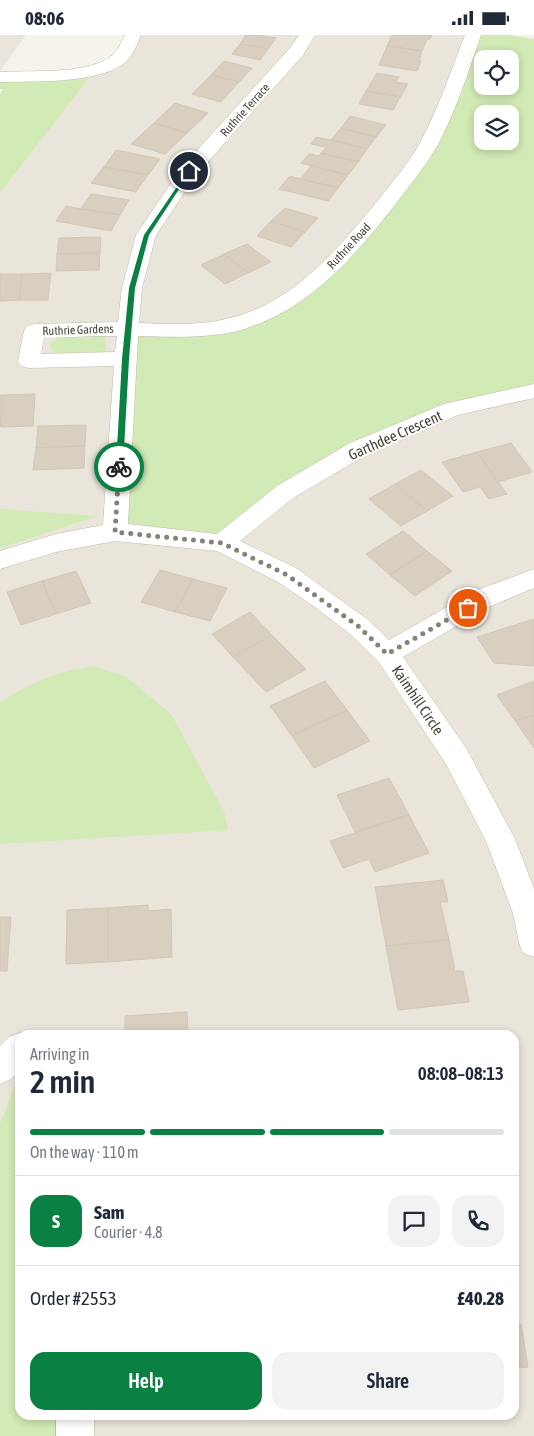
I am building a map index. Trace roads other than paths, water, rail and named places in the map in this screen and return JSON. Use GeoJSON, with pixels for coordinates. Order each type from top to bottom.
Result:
{"type":"FeatureCollection","features":[{"type":"Feature","properties":{"kind":"street"},"geometry":{"type":"LineString","coordinates":[[0,77],[79,73],[116,61],[133,35]]}},
{"type":"Feature","properties":{"kind":"street","name":"Ruthrie Terrace"},"geometry":{"type":"LineString","coordinates":[[115,532],[125,359],[132,288],[146,235],[189,171],[297,51],[307,35]]}},
{"type":"Feature","properties":{"kind":"street","name":"Ruthrie Road"},"geometry":{"type":"LineString","coordinates":[[128,330],[203,328],[236,324],[293,298],[318,279],[366,228],[401,183],[433,135],[457,81],[474,35]]}},
{"type":"Feature","properties":{"kind":"street","name":"Ruthrie Gardens"},"geometry":{"type":"LineString","coordinates":[[125,359],[29,361],[35,331],[128,330]]}},
{"type":"Feature","properties":{"kind":"street","name":"Garthdee Crescent"},"geometry":{"type":"LineString","coordinates":[[222,543],[285,492],[358,449],[452,409],[534,391]]}},
{"type":"Feature","properties":{"kind":"street","name":"Kaimhill Circle"},"geometry":{"type":"LineString","coordinates":[[0,560],[56,543],[115,532],[222,543],[287,575],[358,626],[387,654],[456,756],[500,839],[528,913],[534,943]]}},
{"type":"Feature","properties":{"kind":"street"},"geometry":{"type":"LineString","coordinates":[[387,654],[484,598],[534,579]]}},
{"type":"Feature","properties":{"kind":"street"},"geometry":{"type":"LineString","coordinates":[[0,1068],[15,1053]]}},
{"type":"Feature","properties":{"kind":"street"},"geometry":{"type":"LineString","coordinates":[[74,1420],[75,1436]]}}]}
